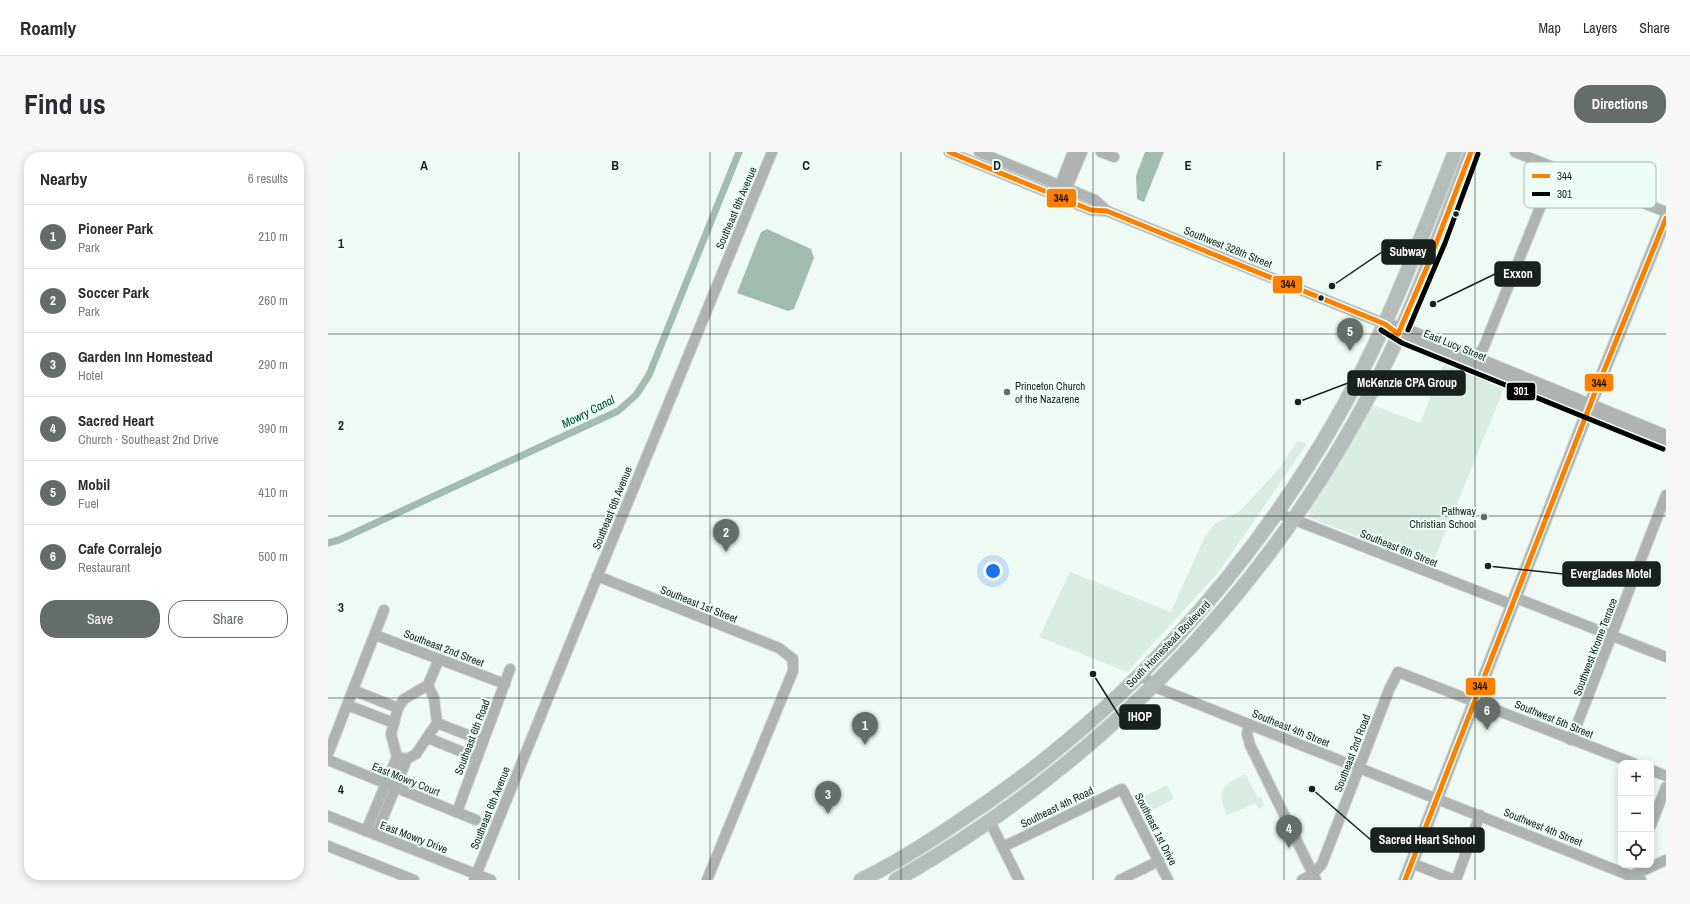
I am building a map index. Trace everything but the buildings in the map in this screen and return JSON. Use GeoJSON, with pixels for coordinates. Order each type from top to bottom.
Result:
{"type":"FeatureCollection","features":[{"type":"Feature","properties":{"kind":"highway","name":"South Homestead Boulevard"},"geometry":{"type":"LineString","coordinates":[[861,880],[906,855],[975,811],[1043,761],[1084,727],[1141,674],[1178,636],[1211,598],[1277,513],[1335,421],[1366,363],[1404,283],[1455,152]]}},
{"type":"Feature","properties":{"kind":"highway","name":"South Homestead Boulevard"},"geometry":{"type":"LineString","coordinates":[[896,880],[990,822],[1075,757],[1154,686],[1228,605],[1294,519],[1332,461],[1351,428],[1384,366],[1400,331],[1438,242],[1471,152]]}},
{"type":"Feature","properties":{"kind":"highway"},"geometry":{"type":"LineString","coordinates":[[990,822],[991,813],[994,808],[1036,776],[1043,761]]}},
{"type":"Feature","properties":{"kind":"highway"},"geometry":{"type":"LineString","coordinates":[[917,868],[924,853],[972,822],[975,816],[975,811]]}},
{"type":"Feature","properties":{"kind":"main road"},"geometry":{"type":"LineString","coordinates":[[1405,880],[1666,218]]}},
{"type":"Feature","properties":{"kind":"street","name":"Southeast 6th Avenue"},"geometry":{"type":"LineString","coordinates":[[476,877],[597,576],[772,152]]}},
{"type":"Feature","properties":{"kind":"street","name":"Southwest 328th Street"},"geometry":{"type":"LineString","coordinates":[[949,152],[1091,210],[1107,211],[1385,324]]}},
{"type":"Feature","properties":{"kind":"street","name":"Southwest 328th Street"},"geometry":{"type":"LineString","coordinates":[[979,152],[1095,200],[1107,211]]}},
{"type":"Feature","properties":{"kind":"street"},"geometry":{"type":"LineString","coordinates":[[1101,152],[1114,157]]}},
{"type":"Feature","properties":{"kind":"street"},"geometry":{"type":"LineString","coordinates":[[1515,152],[1541,162]]}},
{"type":"Feature","properties":{"kind":"street"},"geometry":{"type":"LineString","coordinates":[[1064,187],[1062,180],[1076,155]]}},
{"type":"Feature","properties":{"kind":"street"},"geometry":{"type":"LineString","coordinates":[[1479,362],[1482,349],[1540,208]]}},
{"type":"Feature","properties":{"kind":"street"},"geometry":{"type":"LineString","coordinates":[[1656,208],[1666,212]]}},
{"type":"Feature","properties":{"kind":"street","name":"East Lucy Street"},"geometry":{"type":"LineString","coordinates":[[1385,324],[1590,408],[1666,435]]}},
{"type":"Feature","properties":{"kind":"street","name":"East Lucy Street"},"geometry":{"type":"LineString","coordinates":[[1590,408],[1666,443]]}},
{"type":"Feature","properties":{"kind":"street","name":"Southwest Krome Terrace"},"geometry":{"type":"LineString","coordinates":[[1571,740],[1666,495]]}},
{"type":"Feature","properties":{"kind":"street","name":"Southeast 6th Street"},"geometry":{"type":"LineString","coordinates":[[1277,513],[1514,602],[1612,635],[1666,657]]}},
{"type":"Feature","properties":{"kind":"street","name":"Southeast 1st Street"},"geometry":{"type":"LineString","coordinates":[[597,576],[779,648],[791,656],[794,663],[793,671],[707,880]]}},
{"type":"Feature","properties":{"kind":"street"},"geometry":{"type":"LineString","coordinates":[[328,754],[384,610]]}},
{"type":"Feature","properties":{"kind":"street","name":"Southeast 2nd Street"},"geometry":{"type":"LineString","coordinates":[[375,635],[505,684]]}},
{"type":"Feature","properties":{"kind":"street"},"geometry":{"type":"LineString","coordinates":[[366,831],[402,758],[391,734],[398,708],[404,699],[428,685],[439,659]]}},
{"type":"Feature","properties":{"kind":"street","name":"Southeast 6th Road"},"geometry":{"type":"LineString","coordinates":[[456,812],[510,669]]}},
{"type":"Feature","properties":{"kind":"street","name":"Southwest 5th Street"},"geometry":{"type":"LineString","coordinates":[[1398,672],[1625,760]]}},
{"type":"Feature","properties":{"kind":"street","name":"Southeast 2nd Road"},"geometry":{"type":"LineString","coordinates":[[1302,880],[1315,877],[1322,864],[1358,767],[1389,690],[1398,672]]}},
{"type":"Feature","properties":{"kind":"street","name":"Southeast 4th Street"},"geometry":{"type":"LineString","coordinates":[[1141,674],[1154,686],[1437,798]]}},
{"type":"Feature","properties":{"kind":"street"},"geometry":{"type":"LineString","coordinates":[[402,758],[416,754],[437,723],[434,698],[428,685]]}},
{"type":"Feature","properties":{"kind":"street"},"geometry":{"type":"LineString","coordinates":[[353,690],[398,708]]}},
{"type":"Feature","properties":{"kind":"street"},"geometry":{"type":"LineString","coordinates":[[347,705],[394,723]]}},
{"type":"Feature","properties":{"kind":"street"},"geometry":{"type":"LineString","coordinates":[[437,723],[483,741]]}},
{"type":"Feature","properties":{"kind":"street"},"geometry":{"type":"LineString","coordinates":[[1249,724],[1247,734],[1250,745],[1315,877]]}},
{"type":"Feature","properties":{"kind":"street"},"geometry":{"type":"LineString","coordinates":[[428,738],[477,758]]}},
{"type":"Feature","properties":{"kind":"street","name":"East Mowry Court"},"geometry":{"type":"LineString","coordinates":[[328,760],[476,820]]}},
{"type":"Feature","properties":{"kind":"street"},"geometry":{"type":"LineString","coordinates":[[1654,771],[1666,776]]}},
{"type":"Feature","properties":{"kind":"street"},"geometry":{"type":"LineString","coordinates":[[376,835],[390,785]]}},
{"type":"Feature","properties":{"kind":"street"},"geometry":{"type":"LineString","coordinates":[[1654,818],[1666,787]]}},
{"type":"Feature","properties":{"kind":"street","name":"Southeast 4th Road"},"geometry":{"type":"LineString","coordinates":[[1003,847],[1122,789]]}},
{"type":"Feature","properties":{"kind":"street","name":"Southeast 1st Drive"},"geometry":{"type":"LineString","coordinates":[[1122,789],[1168,880]]}},
{"type":"Feature","properties":{"kind":"street","name":"Southwest 4th Street"},"geometry":{"type":"LineString","coordinates":[[1437,798],[1632,879]]}},
{"type":"Feature","properties":{"kind":"street"},"geometry":{"type":"LineString","coordinates":[[1412,863],[1456,880],[1480,815]]}},
{"type":"Feature","properties":{"kind":"street","name":"East Mowry Drive"},"geometry":{"type":"LineString","coordinates":[[328,816],[476,877],[491,880]]}},
{"type":"Feature","properties":{"kind":"street"},"geometry":{"type":"LineString","coordinates":[[990,822],[1019,880]]}},
{"type":"Feature","properties":{"kind":"street"},"geometry":{"type":"LineString","coordinates":[[328,846],[414,880]]}},
{"type":"Feature","properties":{"kind":"street"},"geometry":{"type":"LineString","coordinates":[[1120,880],[1159,861]]}},
{"type":"Feature","properties":{"kind":"street"},"geometry":{"type":"LineString","coordinates":[[1632,879],[1656,862]]}},
{"type":"Feature","properties":{"kind":"street"},"geometry":{"type":"LineString","coordinates":[[1648,880],[1647,875],[1656,862]]}},
{"type":"Feature","properties":{"kind":"shaded area"},"geometry":{"type":"Polygon","coordinates":[[[1145,152],[1164,152],[1144,202],[1137,199],[1136,176],[1145,152]]]}},
{"type":"Feature","properties":{"kind":"shaded area"},"geometry":{"type":"Polygon","coordinates":[[[767,229],[811,249],[814,258],[794,309],[788,311],[737,293],[761,232],[767,229]]]}},
{"type":"Feature","properties":{"kind":"shaded area"},"geometry":{"type":"Polygon","coordinates":[[[1444,363],[1505,386],[1432,565],[1310,518],[1309,509],[1373,405],[1420,423],[1444,363]]]}},
{"type":"Feature","properties":{"kind":"shaded area"},"geometry":{"type":"Polygon","coordinates":[[[1298,440],[1307,444],[1218,573],[1127,672],[1039,637],[1070,572],[1171,612],[1205,536],[1216,523],[1240,511],[1279,469],[1298,440]]]}},
{"type":"Feature","properties":{"kind":"shaded area"},"geometry":{"type":"Polygon","coordinates":[[[1243,775],[1246,775],[1258,798],[1261,797],[1261,795],[1264,806],[1258,809],[1256,803],[1227,815],[1222,800],[1223,790],[1230,782],[1243,775]]]}},
{"type":"Feature","properties":{"kind":"shaded area"},"geometry":{"type":"Polygon","coordinates":[[[1167,785],[1174,799],[1150,811],[1143,797],[1167,785]]]}},
{"type":"Feature","properties":{"kind":"waterway","name":"Mowry Canal"},"geometry":{"type":"LineString","coordinates":[[328,543],[339,540],[618,411],[636,395],[649,375],[739,152]]}},
{"type":"Feature","properties":{"kind":"transit line","name":"344"},"geometry":{"type":"LineString","coordinates":[[949,152],[1091,210],[1107,211],[1385,324],[1398,334]]}},
{"type":"Feature","properties":{"kind":"transit line","name":"344"},"geometry":{"type":"LineString","coordinates":[[1398,334],[1427,267],[1471,152]]}},
{"type":"Feature","properties":{"kind":"transit line","name":"301"},"geometry":{"type":"LineString","coordinates":[[1408,330],[1445,243],[1478,154]]}},
{"type":"Feature","properties":{"kind":"transit line","name":"344"},"geometry":{"type":"LineString","coordinates":[[1405,880],[1594,395],[1666,218]]}},
{"type":"Feature","properties":{"kind":"transit line","name":"301"},"geometry":{"type":"LineString","coordinates":[[1381,330],[1402,343],[1663,449]]}},
{"type":"Feature","properties":{"kind":"place","name":"Subway"},"geometry":{"type":"Point","coordinates":[1332,286]}},
{"type":"Feature","properties":{"kind":"place","name":"Exxon"},"geometry":{"type":"Point","coordinates":[1433,304]}},
{"type":"Feature","properties":{"kind":"place","name":"Mobil"},"geometry":{"type":"Point","coordinates":[1350,351]}},
{"type":"Feature","properties":{"kind":"place","name":"Princeton Church of the Nazarene"},"geometry":{"type":"Point","coordinates":[1007,392]}},
{"type":"Feature","properties":{"kind":"place","name":"McKenzie CPA Group"},"geometry":{"type":"Point","coordinates":[1298,402]}},
{"type":"Feature","properties":{"kind":"place","name":"Pathway Christian School"},"geometry":{"type":"Point","coordinates":[1484,517]}},
{"type":"Feature","properties":{"kind":"place","name":"Soccer Park"},"geometry":{"type":"Point","coordinates":[726,552]}},
{"type":"Feature","properties":{"kind":"place","name":"Everglades Motel"},"geometry":{"type":"Point","coordinates":[1488,566]}},
{"type":"Feature","properties":{"kind":"place","name":"IHOP"},"geometry":{"type":"Point","coordinates":[1093,674]}},
{"type":"Feature","properties":{"kind":"place","name":"Cafe Corralejo"},"geometry":{"type":"Point","coordinates":[1487,730]}},
{"type":"Feature","properties":{"kind":"place","name":"Pioneer Park"},"geometry":{"type":"Point","coordinates":[865,745]}},
{"type":"Feature","properties":{"kind":"place","name":"Sacred Heart School"},"geometry":{"type":"Point","coordinates":[1312,789]}},
{"type":"Feature","properties":{"kind":"place","name":"Garden Inn Homestead"},"geometry":{"type":"Point","coordinates":[828,814]}},
{"type":"Feature","properties":{"kind":"place","name":"Sacred Heart"},"geometry":{"type":"Point","coordinates":[1289,848]}}]}
